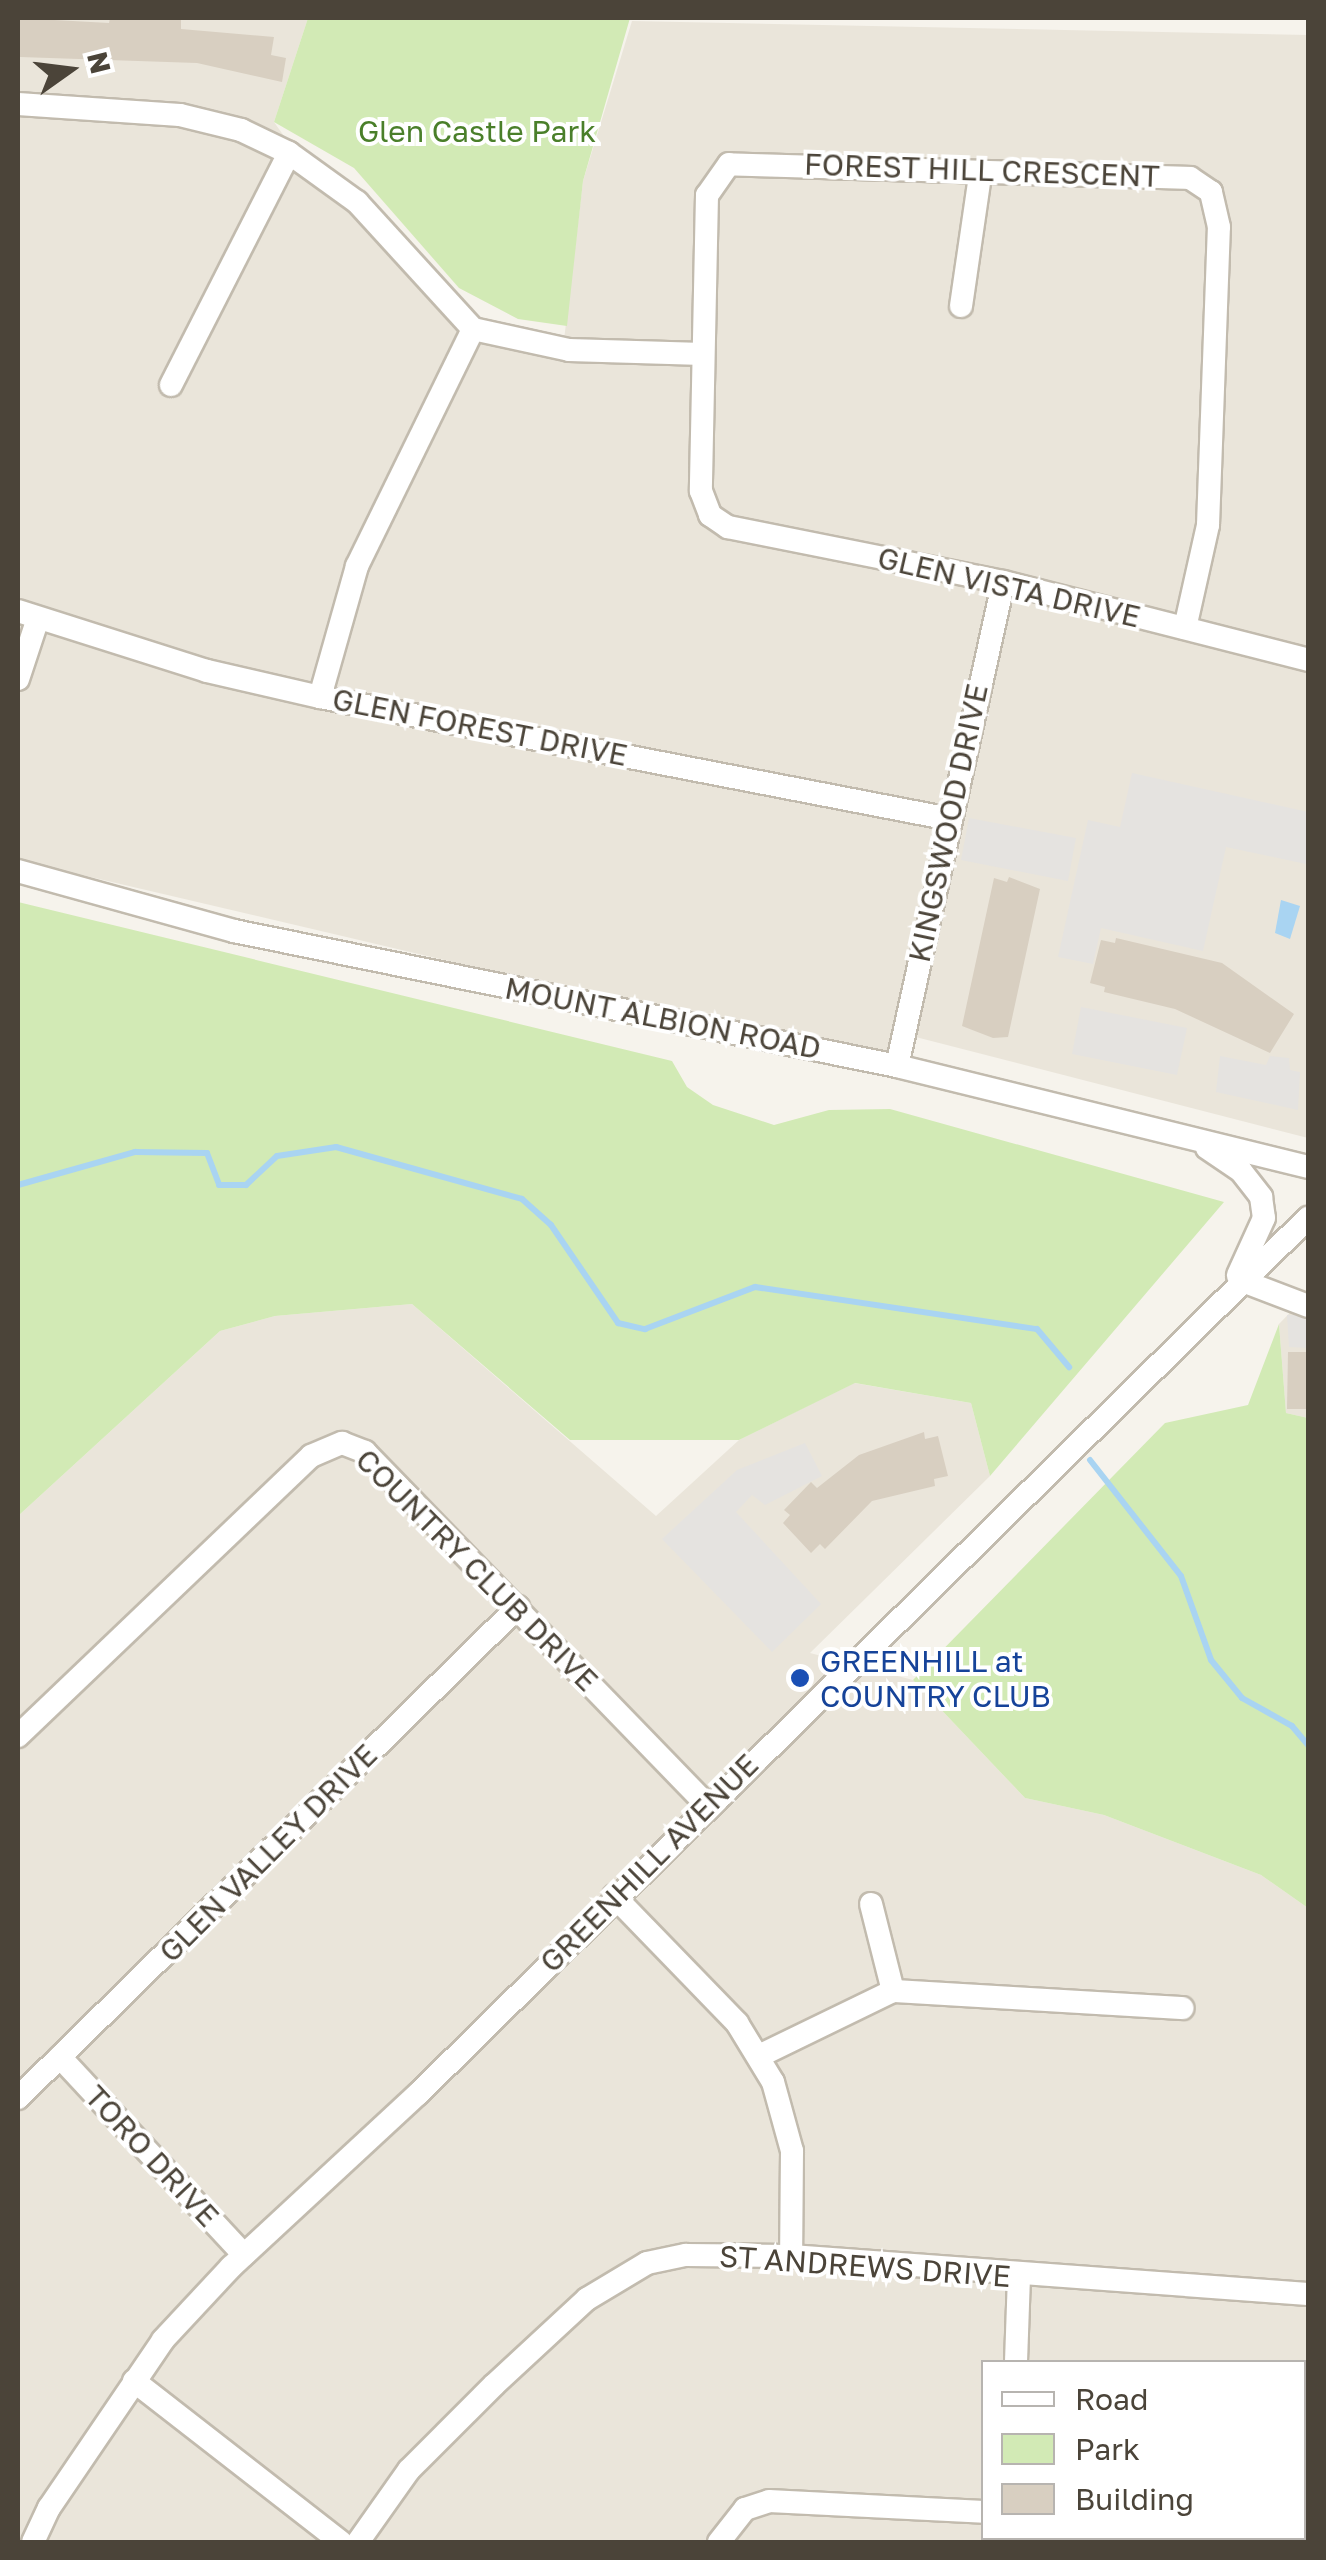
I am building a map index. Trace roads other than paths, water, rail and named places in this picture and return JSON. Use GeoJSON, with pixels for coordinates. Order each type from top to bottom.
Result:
{"type":"FeatureCollection","features":[{"type":"Feature","properties":{"kind":"street"},"geometry":{"type":"LineString","coordinates":[[18,104],[180,115],[241,130],[289,153],[358,202],[473,328],[568,350],[703,354]]}},
{"type":"Feature","properties":{"kind":"street"},"geometry":{"type":"LineString","coordinates":[[171,385],[289,153]]}},
{"type":"Feature","properties":{"kind":"street","name":"FOREST HILL CRESCENT"},"geometry":{"type":"LineString","coordinates":[[710,514],[701,491],[707,196],[729,164],[754,160],[980,175],[1190,178],[1211,192],[1219,226],[1208,525],[1185,628]]}},
{"type":"Feature","properties":{"kind":"street"},"geometry":{"type":"LineString","coordinates":[[960,306],[980,175]]}},
{"type":"Feature","properties":{"kind":"street"},"geometry":{"type":"LineString","coordinates":[[320,697],[357,566],[473,328]]}},
{"type":"Feature","properties":{"kind":"street","name":"GLEN VISTA DRIVE"},"geometry":{"type":"LineString","coordinates":[[710,514],[728,527],[1003,582],[1308,660]]}},
{"type":"Feature","properties":{"kind":"street","name":"KINGSWOOD DRIVE"},"geometry":{"type":"LineString","coordinates":[[896,1066],[1003,582]]}},
{"type":"Feature","properties":{"kind":"street"},"geometry":{"type":"LineString","coordinates":[[18,680],[28,615]]}},
{"type":"Feature","properties":{"kind":"street","name":"GLEN FOREST DRIVE"},"geometry":{"type":"LineString","coordinates":[[28,615],[207,671],[320,697],[950,819]]}},
{"type":"Feature","properties":{"kind":"street","name":"MOUNT ALBION ROAD"},"geometry":{"type":"LineString","coordinates":[[18,871],[234,932],[896,1066],[1308,1167]]}},
{"type":"Feature","properties":{"kind":"street"},"geometry":{"type":"LineString","coordinates":[[1196,1140],[1241,1171],[1261,1197],[1264,1218],[1236,1284],[1308,1306]]}},
{"type":"Feature","properties":{"kind":"street","name":"GREENHILL AVENUE"},"geometry":{"type":"LineString","coordinates":[[33,2542],[163,2340],[244,2255],[418,2094],[706,1804],[880,1641],[1236,1284],[1308,1218]]}},
{"type":"Feature","properties":{"kind":"street","name":"COUNTRY CLUB DRIVE"},"geometry":{"type":"LineString","coordinates":[[18,1736],[321,1448],[342,1443],[366,1452],[706,1804]]}},
{"type":"Feature","properties":{"kind":"street","name":"GLEN VALLEY DRIVE"},"geometry":{"type":"LineString","coordinates":[[18,2098],[518,1607]]}},
{"type":"Feature","properties":{"kind":"street"},"geometry":{"type":"LineString","coordinates":[[614,1896],[737,2023],[759,2056],[785,2114],[792,2152],[791,2256]]}},
{"type":"Feature","properties":{"kind":"street"},"geometry":{"type":"LineString","coordinates":[[871,1904],[893,1991]]}},
{"type":"Feature","properties":{"kind":"street"},"geometry":{"type":"LineString","coordinates":[[759,2056],[893,1991],[1183,2008]]}},
{"type":"Feature","properties":{"kind":"street","name":"TORO DRIVE"},"geometry":{"type":"LineString","coordinates":[[60,2058],[244,2255]]}},
{"type":"Feature","properties":{"kind":"street","name":"ST ANDREWS DRIVE"},"geometry":{"type":"LineString","coordinates":[[358,2542],[409,2470],[617,2278],[686,2255],[791,2256],[1020,2276],[1308,2294]]}},
{"type":"Feature","properties":{"kind":"street"},"geometry":{"type":"LineString","coordinates":[[1016,2360],[1020,2276]]}},
{"type":"Feature","properties":{"kind":"street"},"geometry":{"type":"LineString","coordinates":[[134,2381],[341,2542]]}},
{"type":"Feature","properties":{"kind":"street"},"geometry":{"type":"LineString","coordinates":[[719,2542],[746,2509],[769,2501],[981,2512]]}},
{"type":"Feature","properties":{"kind":"water"},"geometry":{"type":"Polygon","coordinates":[[[1281,900],[1300,906],[1290,939],[1275,933],[1281,900]]]}},
{"type":"Feature","properties":{"kind":"waterway"},"geometry":{"type":"LineString","coordinates":[[18,1185],[135,1152],[207,1153],[219,1185],[246,1185],[277,1156],[336,1147],[522,1199],[551,1225],[618,1323],[645,1329],[755,1287],[1037,1329],[1069,1367]]}},
{"type":"Feature","properties":{"kind":"waterway"},"geometry":{"type":"LineString","coordinates":[[1090,1460],[1181,1576],[1211,1660],[1242,1698],[1292,1726],[1308,1745]]}},
{"type":"Feature","properties":{"kind":"place","name":"GREENHILL at COUNTRY CLUB"},"geometry":{"type":"Point","coordinates":[800,1678]}},
{"type":"Feature","properties":{"kind":"park label","name":"Glen Castle Park"},"geometry":{"type":"Point","coordinates":[477,131]}}]}
